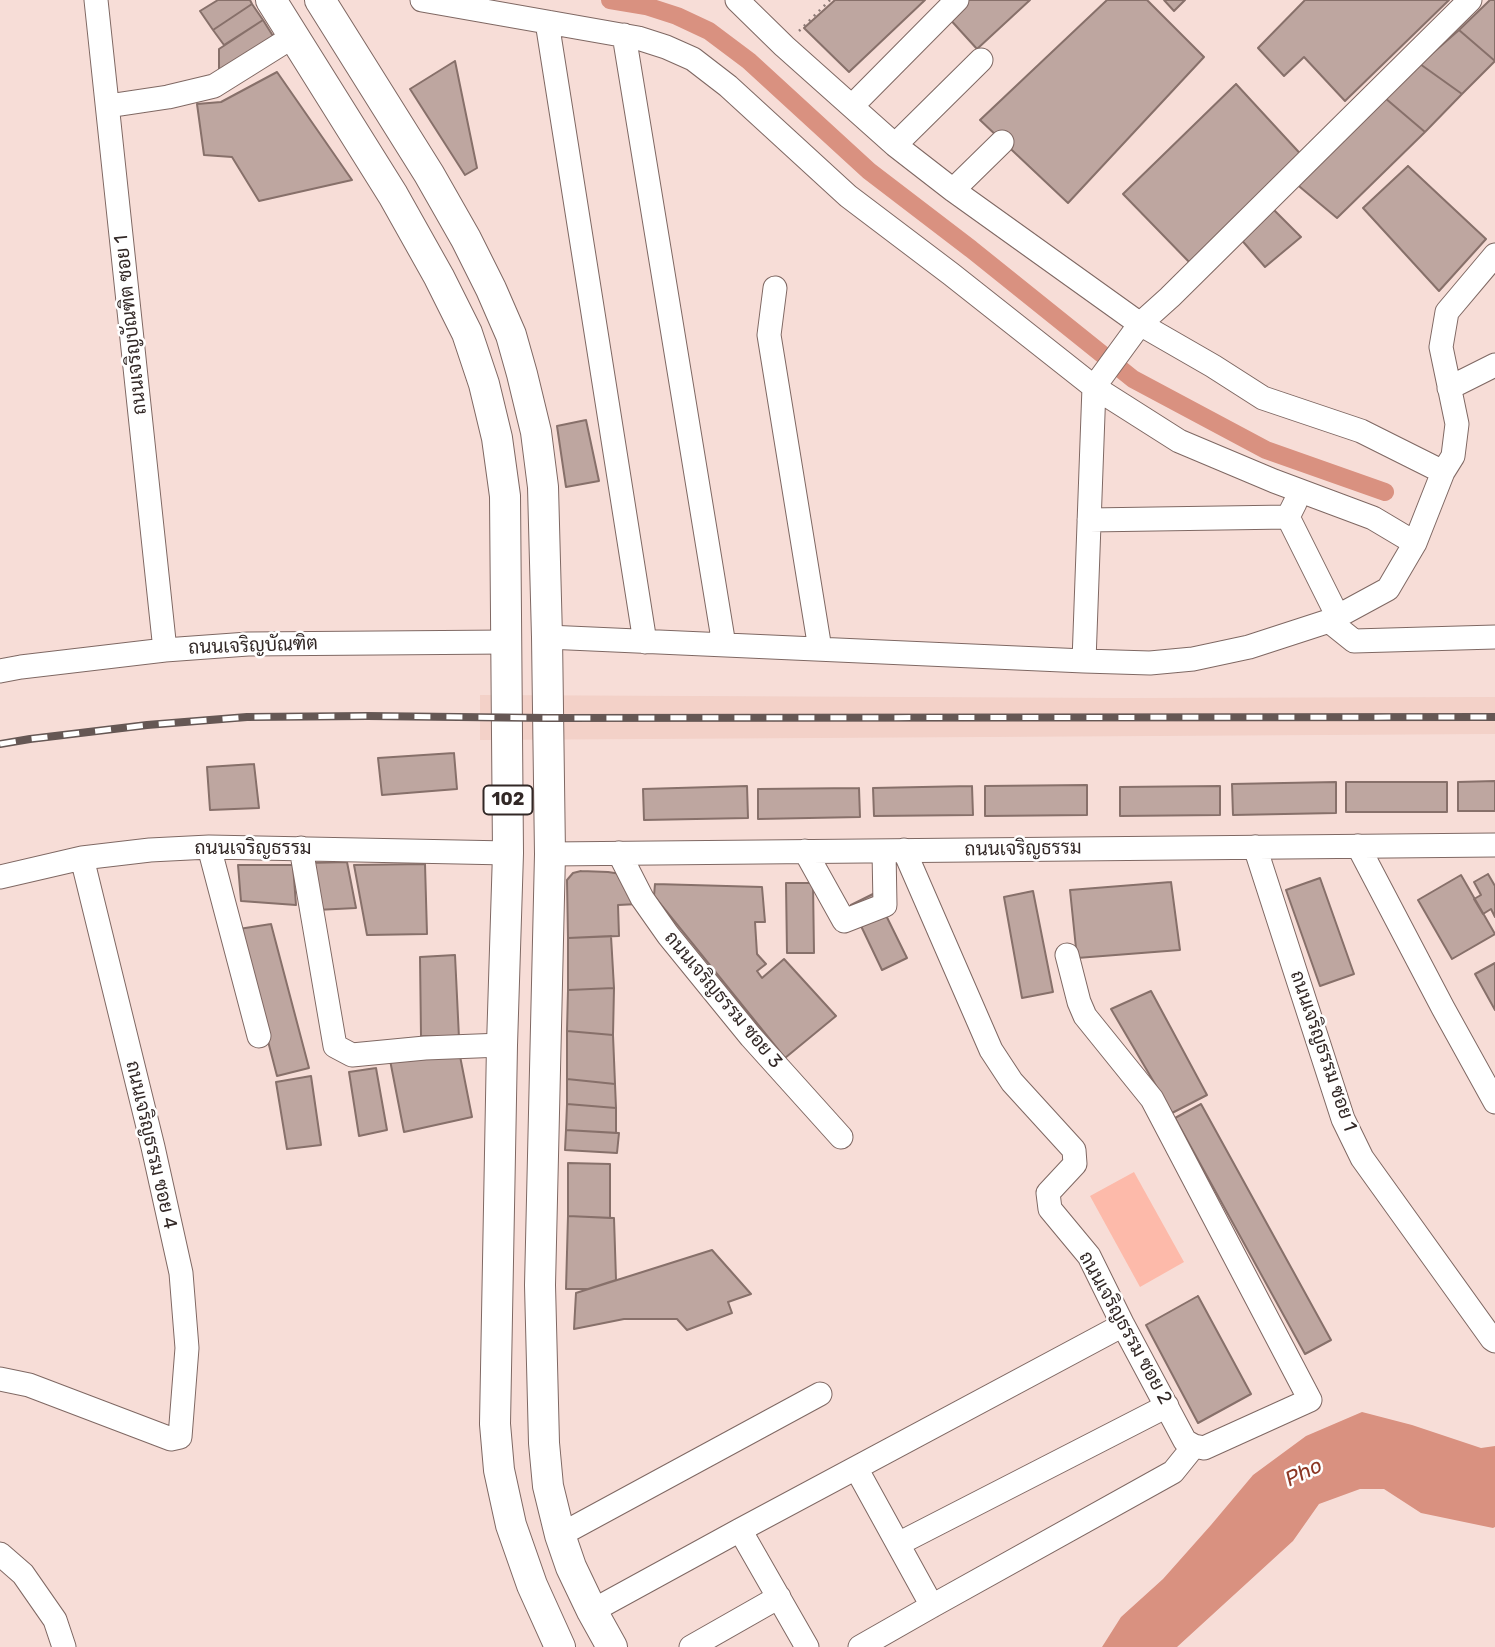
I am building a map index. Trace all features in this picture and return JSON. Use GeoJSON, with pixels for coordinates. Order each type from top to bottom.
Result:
{"type":"FeatureCollection","features":[{"type":"Feature","properties":{"kind":"main road","name":"102"},"geometry":{"type":"LineString","coordinates":[[271,0],[393,195],[439,277],[467,333],[497,438],[505,496],[508,853],[495,1424],[499,1470],[511,1525],[532,1585],[560,1647]]}},
{"type":"Feature","properties":{"kind":"main road","name":"102"},"geometry":{"type":"LineString","coordinates":[[320,0],[429,174],[466,239],[510,335],[536,432],[543,487],[550,854],[540,1285],[544,1443],[548,1486],[560,1535],[571,1567],[612,1647]]}},
{"type":"Feature","properties":{"kind":"main road"},"geometry":{"type":"LineString","coordinates":[[393,195],[429,174]]}},
{"type":"Feature","properties":{"kind":"main road"},"geometry":{"type":"LineString","coordinates":[[507,653],[548,651]]}},
{"type":"Feature","properties":{"kind":"main road"},"geometry":{"type":"LineString","coordinates":[[508,853],[550,854]]}},
{"type":"Feature","properties":{"kind":"main road"},"geometry":{"type":"LineString","coordinates":[[497,1284],[540,1285]]}},
{"type":"Feature","properties":{"kind":"street","name":"ถนนเจริญบัณฑิต ซอย 1"},"geometry":{"type":"LineString","coordinates":[[96,0],[165,650]]}},
{"type":"Feature","properties":{"kind":"street"},"geometry":{"type":"LineString","coordinates":[[422,0],[638,38],[693,59],[728,86],[848,197],[1094,387],[1179,441],[1373,518],[1415,543]]}},
{"type":"Feature","properties":{"kind":"street"},"geometry":{"type":"LineString","coordinates":[[852,106],[957,0]]}},
{"type":"Feature","properties":{"kind":"street"},"geometry":{"type":"LineString","coordinates":[[1084,661],[1094,387],[1140,324],[1470,0]]}},
{"type":"Feature","properties":{"kind":"street"},"geometry":{"type":"LineString","coordinates":[[746,3],[784,46],[895,145],[953,190],[1140,324],[1263,398],[1361,431],[1443,472]]}},
{"type":"Feature","properties":{"kind":"street"},"geometry":{"type":"LineString","coordinates":[[547,22],[645,642]]}},
{"type":"Feature","properties":{"kind":"street"},"geometry":{"type":"LineString","coordinates":[[624,35],[724,645]]}},
{"type":"Feature","properties":{"kind":"street"},"geometry":{"type":"LineString","coordinates":[[108,106],[168,97],[214,86],[293,36]]}},
{"type":"Feature","properties":{"kind":"street"},"geometry":{"type":"LineString","coordinates":[[895,145],[981,60]]}},
{"type":"Feature","properties":{"kind":"street"},"geometry":{"type":"LineString","coordinates":[[953,190],[1002,142]]}},
{"type":"Feature","properties":{"kind":"street"},"geometry":{"type":"LineString","coordinates":[[548,651],[645,642],[1150,663],[1193,659],[1249,647],[1333,619],[1388,589],[1415,543],[1443,472],[1453,456],[1457,425],[1441,347],[1447,312],[1495,255]]}},
{"type":"Feature","properties":{"kind":"street"},"geometry":{"type":"LineString","coordinates":[[775,288],[769,335],[820,649]]}},
{"type":"Feature","properties":{"kind":"street"},"geometry":{"type":"LineString","coordinates":[[1450,387],[1495,365]]}},
{"type":"Feature","properties":{"kind":"street"},"geometry":{"type":"LineString","coordinates":[[1300,491],[1288,517],[1333,619],[1354,641],[1495,637]]}},
{"type":"Feature","properties":{"kind":"street"},"geometry":{"type":"LineString","coordinates":[[1089,520],[1288,517]]}},
{"type":"Feature","properties":{"kind":"street","name":"ถนนเจริญบัณฑิต"},"geometry":{"type":"LineString","coordinates":[[0,671],[165,650],[248,644],[507,653]]}},
{"type":"Feature","properties":{"kind":"street"},"geometry":{"type":"LineString","coordinates":[[1358,846],[1495,1102]]}},
{"type":"Feature","properties":{"kind":"street","name":"ถนนเจริญธรรม"},"geometry":{"type":"LineString","coordinates":[[550,854],[1358,846],[1493,849]]}},
{"type":"Feature","properties":{"kind":"street"},"geometry":{"type":"LineString","coordinates":[[209,847],[259,1036]]}},
{"type":"Feature","properties":{"kind":"street","name":"ถนนเจริญธรรม ซอย 1"},"geometry":{"type":"LineString","coordinates":[[1255,847],[1343,1119],[1363,1158],[1495,1341]]}},
{"type":"Feature","properties":{"kind":"street"},"geometry":{"type":"LineString","coordinates":[[300,848],[335,1046],[352,1055],[425,1048],[502,1045]]}},
{"type":"Feature","properties":{"kind":"street","name":"ถนนเจริญธรรม"},"geometry":{"type":"LineString","coordinates":[[0,877],[82,858],[150,849],[300,848],[508,853]]}},
{"type":"Feature","properties":{"kind":"street"},"geometry":{"type":"LineString","coordinates":[[805,851],[844,921],[886,905],[894,850]]}},
{"type":"Feature","properties":{"kind":"street","name":"ถนนเจริญธรรม ซอย 2"},"geometry":{"type":"LineString","coordinates":[[894,850],[992,1050],[1012,1082],[1073,1150],[1075,1164],[1048,1194],[1050,1209],[1089,1256],[1185,1441],[1194,1446]]}},
{"type":"Feature","properties":{"kind":"street","name":"ถนนเจริญธรรม ซอย 3"},"geometry":{"type":"LineString","coordinates":[[619,853],[642,898],[668,935],[751,1037],[841,1137]]}},
{"type":"Feature","properties":{"kind":"street","name":"ถนนเจริญธรรม ซอย 4"},"geometry":{"type":"LineString","coordinates":[[0,1379],[29,1385],[171,1439],[180,1437],[187,1348],[181,1273],[82,858]]}},
{"type":"Feature","properties":{"kind":"street"},"geometry":{"type":"LineString","coordinates":[[868,1645],[932,1606],[1173,1472],[1194,1446],[1204,1448],[1310,1400],[1152,1098],[1085,1016],[1067,955]]}},
{"type":"Feature","properties":{"kind":"street"},"geometry":{"type":"LineString","coordinates":[[592,1611],[1123,1325]]}},
{"type":"Feature","properties":{"kind":"street"},"geometry":{"type":"LineString","coordinates":[[560,1535],[820,1394]]}},
{"type":"Feature","properties":{"kind":"street"},"geometry":{"type":"LineString","coordinates":[[898,1544],[1167,1406]]}},
{"type":"Feature","properties":{"kind":"street"},"geometry":{"type":"LineString","coordinates":[[856,1468],[932,1606]]}},
{"type":"Feature","properties":{"kind":"street"},"geometry":{"type":"LineString","coordinates":[[740,1530],[807,1647]]}},
{"type":"Feature","properties":{"kind":"street"},"geometry":{"type":"LineString","coordinates":[[0,1554],[23,1574],[55,1620],[64,1647]]}},
{"type":"Feature","properties":{"kind":"street"},"geometry":{"type":"LineString","coordinates":[[691,1647],[779,1597]]}},
{"type":"Feature","properties":{"kind":"path"},"geometry":{"type":"LineString","coordinates":[[784,46],[831,0]]}},
{"type":"Feature","properties":{"kind":"shaded area"},"geometry":{"type":"Polygon","coordinates":[[[480,695],[1495,697],[1495,734],[480,740],[480,695]]]}},
{"type":"Feature","properties":{"kind":"shaded area"},"geometry":{"type":"Polygon","coordinates":[[[1134,1172],[1184,1262],[1140,1287],[1090,1196],[1134,1172]]]}},
{"type":"Feature","properties":{"kind":"water","name":"Pho"},"geometry":{"type":"Polygon","coordinates":[[[1362,1412],[1481,1448],[1495,1446],[1495,1527],[1421,1513],[1384,1489],[1360,1489],[1319,1504],[1293,1541],[1177,1647],[1102,1647],[1121,1617],[1163,1579],[1253,1475],[1306,1436],[1362,1412]]]}},
{"type":"Feature","properties":{"kind":"building"},"geometry":{"type":"Polygon","coordinates":[[[218,0],[250,0],[252,4],[213,30],[200,11],[218,0]]]}},
{"type":"Feature","properties":{"kind":"building"},"geometry":{"type":"Polygon","coordinates":[[[835,0],[925,0],[849,72],[804,28],[835,0]]]}},
{"type":"Feature","properties":{"kind":"building"},"geometry":{"type":"Polygon","coordinates":[[[962,0],[1030,0],[977,49],[947,16],[962,0]]]}},
{"type":"Feature","properties":{"kind":"building"},"geometry":{"type":"Polygon","coordinates":[[[1107,0],[1147,0],[1204,57],[1068,203],[980,120],[1107,0]]]}},
{"type":"Feature","properties":{"kind":"building"},"geometry":{"type":"Polygon","coordinates":[[[1164,0],[1185,0],[1174,11],[1164,0]]]}},
{"type":"Feature","properties":{"kind":"building"},"geometry":{"type":"Polygon","coordinates":[[[1305,0],[1449,0],[1345,101],[1304,57],[1284,76],[1258,48],[1305,0]]]}},
{"type":"Feature","properties":{"kind":"building"},"geometry":{"type":"Polygon","coordinates":[[[1490,0],[1495,0],[1495,61],[1459,30],[1490,0]]]}},
{"type":"Feature","properties":{"kind":"building"},"geometry":{"type":"Polygon","coordinates":[[[252,4],[263,20],[224,45],[213,30],[252,4]]]}},
{"type":"Feature","properties":{"kind":"building"},"geometry":{"type":"Polygon","coordinates":[[[263,20],[273,36],[219,72],[219,49],[263,20]]]}},
{"type":"Feature","properties":{"kind":"building"},"geometry":{"type":"Polygon","coordinates":[[[1459,30],[1495,61],[1462,94],[1420,64],[1459,30]]]}},
{"type":"Feature","properties":{"kind":"building"},"geometry":{"type":"Polygon","coordinates":[[[455,61],[477,168],[465,175],[410,89],[455,61]]]}},
{"type":"Feature","properties":{"kind":"building"},"geometry":{"type":"Polygon","coordinates":[[[1420,64],[1462,94],[1425,132],[1385,98],[1420,64]]]}},
{"type":"Feature","properties":{"kind":"building"},"geometry":{"type":"Polygon","coordinates":[[[277,72],[352,180],[259,201],[232,157],[204,155],[197,104],[221,102],[277,72]]]}},
{"type":"Feature","properties":{"kind":"building"},"geometry":{"type":"Polygon","coordinates":[[[1236,84],[1307,161],[1193,266],[1123,194],[1236,84]]]}},
{"type":"Feature","properties":{"kind":"building"},"geometry":{"type":"Polygon","coordinates":[[[1385,98],[1425,132],[1337,218],[1294,182],[1385,98]]]}},
{"type":"Feature","properties":{"kind":"building"},"geometry":{"type":"Polygon","coordinates":[[[1408,166],[1486,239],[1439,291],[1363,208],[1408,166]]]}},
{"type":"Feature","properties":{"kind":"building"},"geometry":{"type":"Polygon","coordinates":[[[1271,207],[1301,237],[1265,267],[1239,237],[1271,207]]]}},
{"type":"Feature","properties":{"kind":"building"},"geometry":{"type":"Polygon","coordinates":[[[586,420],[599,481],[566,487],[557,426],[586,420]]]}},
{"type":"Feature","properties":{"kind":"building"},"geometry":{"type":"Polygon","coordinates":[[[454,753],[457,789],[382,795],[378,758],[454,753]]]}},
{"type":"Feature","properties":{"kind":"building"},"geometry":{"type":"Polygon","coordinates":[[[254,764],[259,808],[210,810],[207,767],[254,764]]]}},
{"type":"Feature","properties":{"kind":"building"},"geometry":{"type":"Polygon","coordinates":[[[1495,781],[1495,811],[1458,811],[1458,782],[1495,781]]]}},
{"type":"Feature","properties":{"kind":"building"},"geometry":{"type":"Polygon","coordinates":[[[1336,782],[1336,813],[1233,815],[1232,784],[1336,782]]]}},
{"type":"Feature","properties":{"kind":"building"},"geometry":{"type":"Polygon","coordinates":[[[1346,782],[1447,782],[1447,812],[1346,812],[1346,782]]]}},
{"type":"Feature","properties":{"kind":"building"},"geometry":{"type":"Polygon","coordinates":[[[1087,785],[1087,815],[985,816],[985,786],[1087,785]]]}},
{"type":"Feature","properties":{"kind":"building"},"geometry":{"type":"Polygon","coordinates":[[[747,786],[748,818],[644,820],[643,789],[747,786]]]}},
{"type":"Feature","properties":{"kind":"building"},"geometry":{"type":"Polygon","coordinates":[[[972,786],[973,815],[874,816],[873,788],[972,786]]]}},
{"type":"Feature","properties":{"kind":"building"},"geometry":{"type":"Polygon","coordinates":[[[1220,786],[1220,815],[1120,816],[1120,787],[1220,786]]]}},
{"type":"Feature","properties":{"kind":"building"},"geometry":{"type":"Polygon","coordinates":[[[859,788],[860,817],[758,819],[758,789],[859,788]]]}},
{"type":"Feature","properties":{"kind":"building"},"geometry":{"type":"Polygon","coordinates":[[[347,862],[356,908],[316,910],[307,863],[347,862]]]}},
{"type":"Feature","properties":{"kind":"building"},"geometry":{"type":"Polygon","coordinates":[[[425,864],[427,934],[367,935],[354,865],[425,864]]]}},
{"type":"Feature","properties":{"kind":"building"},"geometry":{"type":"Polygon","coordinates":[[[238,865],[293,865],[296,905],[241,901],[238,865]]]}},
{"type":"Feature","properties":{"kind":"building"},"geometry":{"type":"Polygon","coordinates":[[[581,871],[621,874],[638,904],[618,905],[619,936],[568,938],[567,880],[573,873],[581,871]]]}},
{"type":"Feature","properties":{"kind":"building"},"geometry":{"type":"Polygon","coordinates":[[[1488,874],[1495,886],[1495,917],[1491,909],[1483,914],[1474,899],[1481,895],[1474,882],[1488,874]]]}},
{"type":"Feature","properties":{"kind":"building"},"geometry":{"type":"Polygon","coordinates":[[[1461,875],[1495,934],[1452,959],[1418,900],[1461,875]]]}},
{"type":"Feature","properties":{"kind":"building"},"geometry":{"type":"Polygon","coordinates":[[[1320,878],[1354,974],[1320,986],[1286,890],[1320,878]]]}},
{"type":"Feature","properties":{"kind":"building"},"geometry":{"type":"Polygon","coordinates":[[[1171,882],[1180,950],[1077,958],[1070,890],[1171,882]]]}},
{"type":"Feature","properties":{"kind":"building"},"geometry":{"type":"Polygon","coordinates":[[[786,883],[813,883],[814,953],[787,953],[786,883]]]}},
{"type":"Feature","properties":{"kind":"building"},"geometry":{"type":"Polygon","coordinates":[[[655,884],[762,887],[765,922],[755,922],[757,954],[766,964],[757,971],[762,978],[784,959],[836,1016],[785,1058],[654,896],[655,884]]]}},
{"type":"Feature","properties":{"kind":"building"},"geometry":{"type":"Polygon","coordinates":[[[1033,891],[1053,992],[1022,998],[1004,897],[1033,891]]]}},
{"type":"Feature","properties":{"kind":"building"},"geometry":{"type":"Polygon","coordinates":[[[875,893],[907,958],[882,970],[851,905],[875,893]]]}},
{"type":"Feature","properties":{"kind":"building"},"geometry":{"type":"Polygon","coordinates":[[[271,924],[309,1068],[277,1076],[239,929],[271,924]]]}},
{"type":"Feature","properties":{"kind":"building"},"geometry":{"type":"Polygon","coordinates":[[[611,936],[614,988],[568,990],[568,938],[611,936]]]}},
{"type":"Feature","properties":{"kind":"building"},"geometry":{"type":"Polygon","coordinates":[[[455,955],[459,1038],[421,1036],[420,957],[455,955]]]}},
{"type":"Feature","properties":{"kind":"building"},"geometry":{"type":"Polygon","coordinates":[[[1495,963],[1495,1010],[1475,974],[1495,963]]]}},
{"type":"Feature","properties":{"kind":"building"},"geometry":{"type":"Polygon","coordinates":[[[614,988],[613,1035],[567,1031],[568,990],[614,988]]]}},
{"type":"Feature","properties":{"kind":"building"},"geometry":{"type":"Polygon","coordinates":[[[1151,991],[1207,1095],[1172,1113],[1111,1009],[1151,991]]]}},
{"type":"Feature","properties":{"kind":"building"},"geometry":{"type":"Polygon","coordinates":[[[567,1031],[613,1035],[615,1084],[567,1079],[567,1031]]]}},
{"type":"Feature","properties":{"kind":"building"},"geometry":{"type":"Polygon","coordinates":[[[459,1051],[472,1117],[404,1132],[390,1060],[459,1051]]]}},
{"type":"Feature","properties":{"kind":"building"},"geometry":{"type":"Polygon","coordinates":[[[376,1068],[387,1130],[359,1136],[349,1072],[376,1068]]]}},
{"type":"Feature","properties":{"kind":"building"},"geometry":{"type":"Polygon","coordinates":[[[311,1076],[321,1145],[287,1149],[276,1082],[311,1076]]]}},
{"type":"Feature","properties":{"kind":"building"},"geometry":{"type":"Polygon","coordinates":[[[567,1079],[615,1084],[616,1108],[567,1104],[567,1079]]]}},
{"type":"Feature","properties":{"kind":"building"},"geometry":{"type":"Polygon","coordinates":[[[567,1104],[616,1108],[616,1133],[566,1130],[567,1104]]]}},
{"type":"Feature","properties":{"kind":"building"},"geometry":{"type":"Polygon","coordinates":[[[1201,1104],[1331,1340],[1305,1354],[1175,1118],[1201,1104]]]}},
{"type":"Feature","properties":{"kind":"building"},"geometry":{"type":"Polygon","coordinates":[[[566,1130],[619,1133],[617,1153],[565,1150],[566,1130]]]}},
{"type":"Feature","properties":{"kind":"building"},"geometry":{"type":"Polygon","coordinates":[[[568,1163],[610,1164],[610,1218],[568,1216],[568,1163]]]}},
{"type":"Feature","properties":{"kind":"building"},"geometry":{"type":"Polygon","coordinates":[[[568,1216],[614,1218],[616,1280],[588,1289],[566,1289],[568,1216]]]}},
{"type":"Feature","properties":{"kind":"building"},"geometry":{"type":"Polygon","coordinates":[[[712,1250],[751,1294],[728,1302],[732,1313],[687,1330],[677,1319],[624,1319],[574,1329],[576,1293],[712,1250]]]}},
{"type":"Feature","properties":{"kind":"building"},"geometry":{"type":"Polygon","coordinates":[[[1198,1296],[1251,1394],[1198,1423],[1146,1325],[1198,1296]]]}},
{"type":"Feature","properties":{"kind":"waterway"},"geometry":{"type":"LineString","coordinates":[[610,0],[646,6],[677,16],[709,31],[749,61],[869,171],[1133,379],[1266,450],[1385,492]]}},
{"type":"Feature","properties":{"kind":"railway"},"geometry":{"type":"LineString","coordinates":[[0,744],[147,725],[247,717],[1495,717]]}}]}
